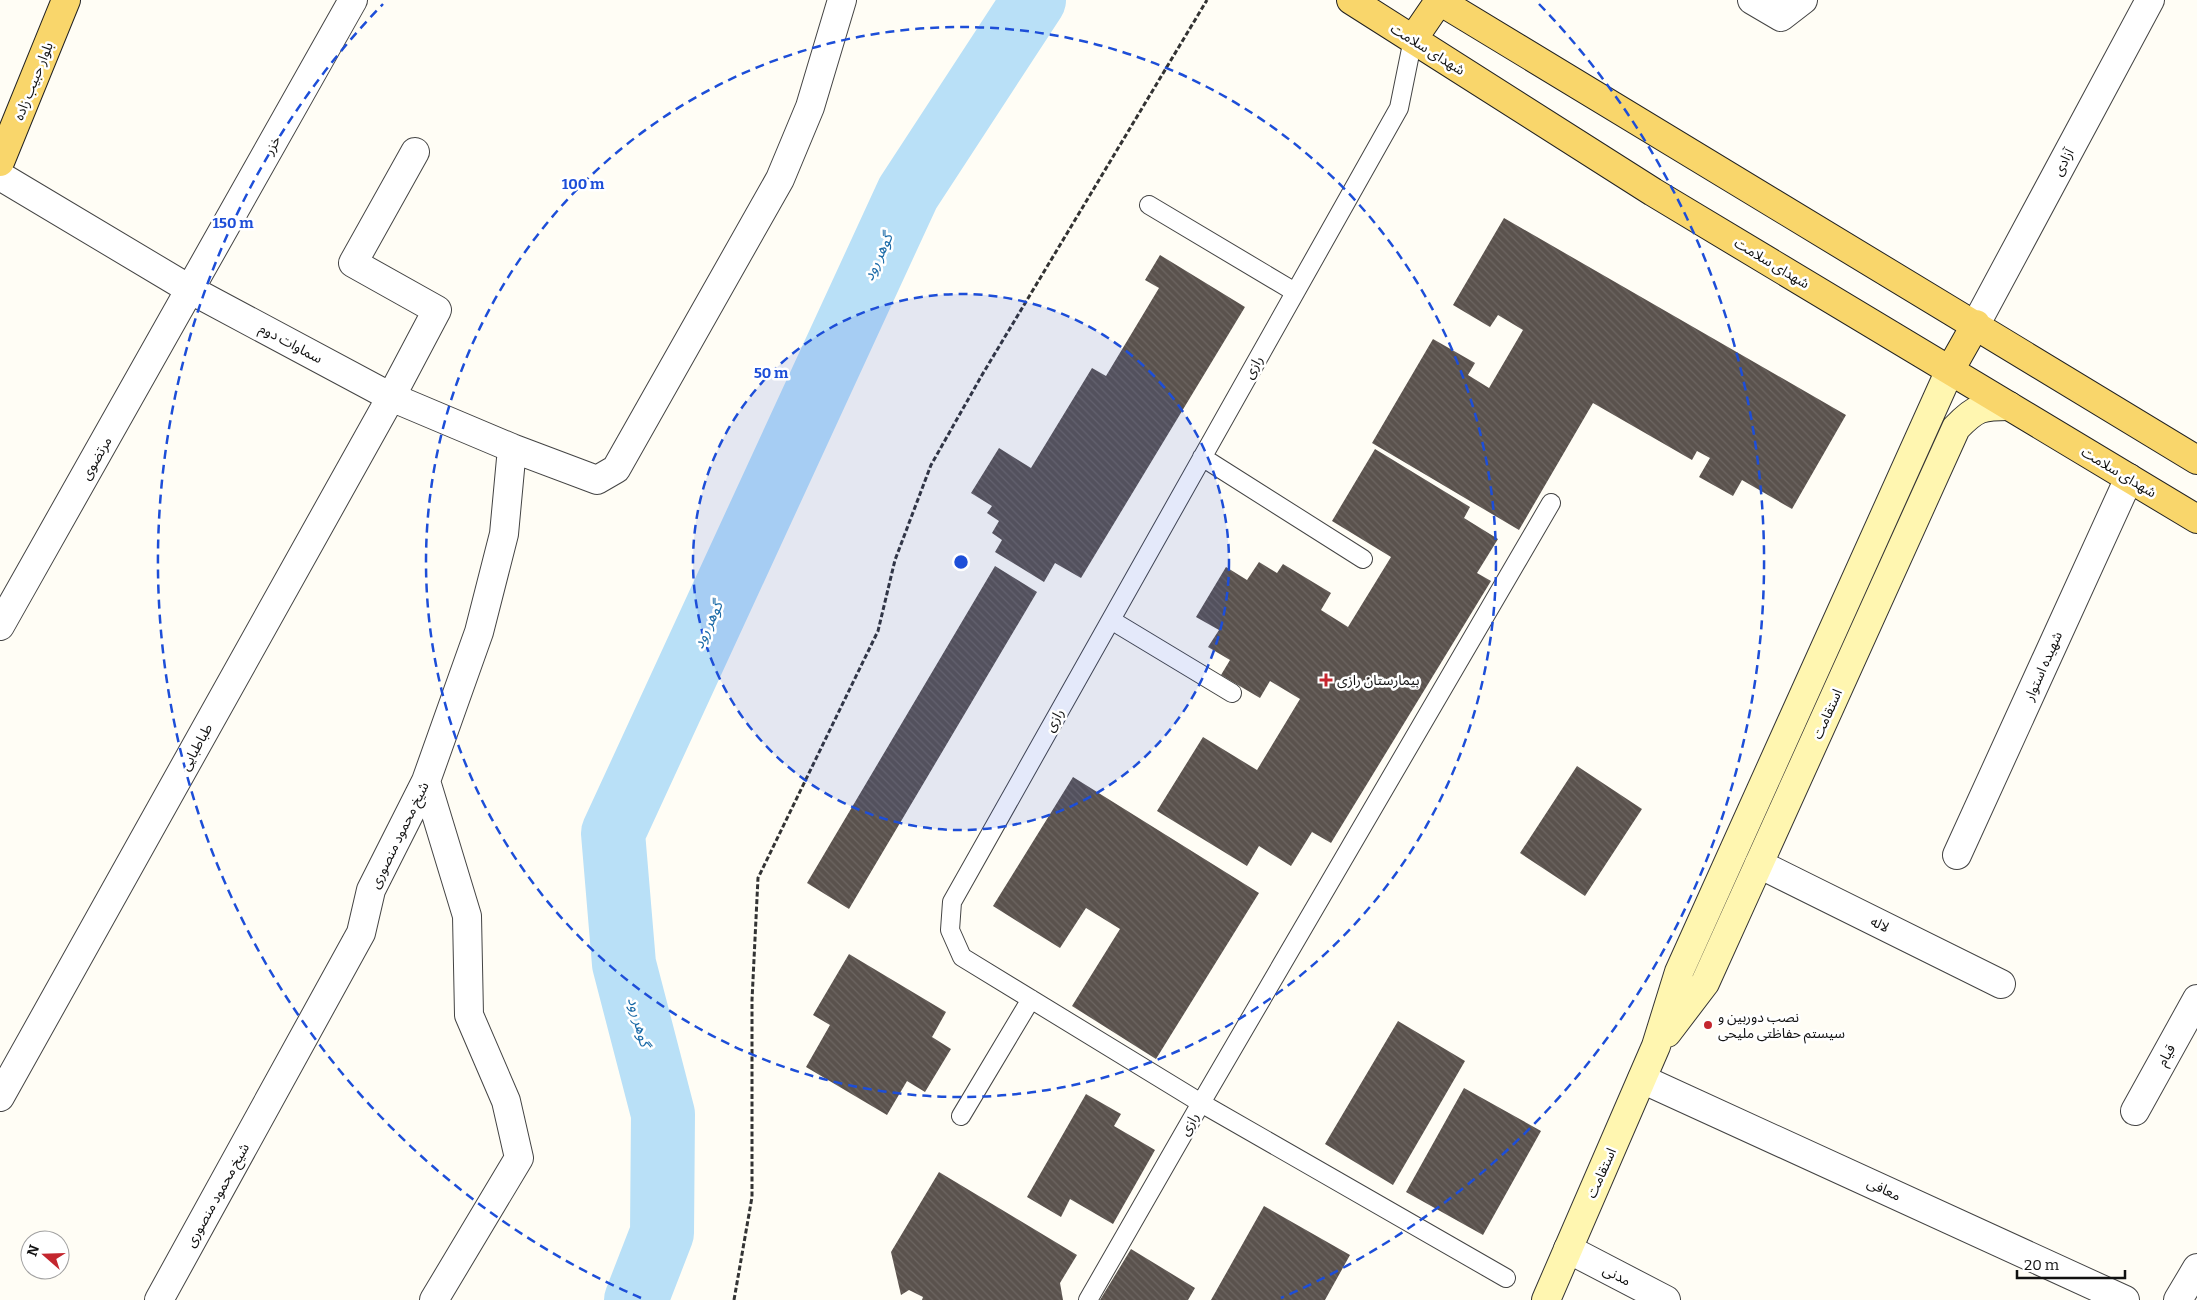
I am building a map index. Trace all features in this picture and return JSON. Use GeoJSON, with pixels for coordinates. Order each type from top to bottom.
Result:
{"type":"FeatureCollection","features":[{"type":"Feature","properties":{"kind":"main road","name":"بلوار حبیب زاده"},"geometry":{"type":"LineString","coordinates":[[0,162],[66,0]]}},
{"type":"Feature","properties":{"kind":"main road","name":"شهدای سلامت"},"geometry":{"type":"LineString","coordinates":[[1351,0],[1652,192],[2197,519]]}},
{"type":"Feature","properties":{"kind":"main road"},"geometry":{"type":"LineString","coordinates":[[1413,39],[1439,0],[1976,324],[2197,460]]}},
{"type":"Feature","properties":{"kind":"main road"},"geometry":{"type":"LineString","coordinates":[[1950,370],[1976,324]]}},
{"type":"Feature","properties":{"kind":"main road","name":"استقامت"},"geometry":{"type":"LineString","coordinates":[[1546,1300],[1656,1046],[1679,972],[1950,370]]}},
{"type":"Feature","properties":{"kind":"main road","name":"استقامت"},"geometry":{"type":"LineString","coordinates":[[1656,1046],[1705,984],[1956,428],[1968,416],[1984,406],[2009,406]]}},
{"type":"Feature","properties":{"kind":"street","name":"خزر"},"geometry":{"type":"LineString","coordinates":[[191,290],[353,0]]}},
{"type":"Feature","properties":{"kind":"street","name":"سماوات دوم"},"geometry":{"type":"LineString","coordinates":[[0,176],[191,290],[391,397],[512,448],[597,480],[616,469],[780,179],[810,107],[842,0]]}},
{"type":"Feature","properties":{"kind":"street"},"geometry":{"type":"LineString","coordinates":[[1752,0],[1781,17],[1804,0]]}},
{"type":"Feature","properties":{"kind":"street","name":"آزادی"},"geometry":{"type":"LineString","coordinates":[[1976,324],[2150,0]]}},
{"type":"Feature","properties":{"kind":"street","name":"طباطبایی"},"geometry":{"type":"LineString","coordinates":[[0,1097],[391,397],[437,310],[353,263],[415,152]]}},
{"type":"Feature","properties":{"kind":"street","name":"مرتضوی"},"geometry":{"type":"LineString","coordinates":[[0,626],[191,290]]}},
{"type":"Feature","properties":{"kind":"street","name":"شیخ محمود منصوری"},"geometry":{"type":"LineString","coordinates":[[158,1300],[361,933],[371,890],[426,781],[479,632],[504,534],[512,448]]}},
{"type":"Feature","properties":{"kind":"street","name":"شهیده استوار"},"geometry":{"type":"LineString","coordinates":[[1957,856],[2129,478]]}},
{"type":"Feature","properties":{"kind":"street"},"geometry":{"type":"LineString","coordinates":[[426,781],[468,916],[469,1015],[506,1101],[519,1158],[434,1300]]}},
{"type":"Feature","properties":{"kind":"street","name":"لاله"},"geometry":{"type":"LineString","coordinates":[[1759,864],[2001,984]]}},
{"type":"Feature","properties":{"kind":"street","name":"قیام"},"geometry":{"type":"LineString","coordinates":[[2135,1110],[2197,999]]}},
{"type":"Feature","properties":{"kind":"street","name":"معافی"},"geometry":{"type":"LineString","coordinates":[[1642,1079],[2125,1300]]}},
{"type":"Feature","properties":{"kind":"street","name":"مدنی"},"geometry":{"type":"LineString","coordinates":[[1568,1249],[1666,1300]]}},
{"type":"Feature","properties":{"kind":"street"},"geometry":{"type":"LineString","coordinates":[[2178,1300],[2197,1268]]}},
{"type":"Feature","properties":{"kind":"lane","name":"رازی"},"geometry":{"type":"LineString","coordinates":[[1088,1300],[1201,1103],[962,956],[950,930],[952,902],[1398,108],[1413,39]]}},
{"type":"Feature","properties":{"kind":"lane"},"geometry":{"type":"LineString","coordinates":[[1149,205],[1295,292]]}},
{"type":"Feature","properties":{"kind":"lane"},"geometry":{"type":"LineString","coordinates":[[1202,457],[1363,559]]}},
{"type":"Feature","properties":{"kind":"lane"},"geometry":{"type":"LineString","coordinates":[[1506,1278],[1201,1103],[1551,503]]}},
{"type":"Feature","properties":{"kind":"lane"},"geometry":{"type":"LineString","coordinates":[[1111,620],[1232,693]]}},
{"type":"Feature","properties":{"kind":"lane"},"geometry":{"type":"LineString","coordinates":[[961,1116],[1031,999]]}},
{"type":"Feature","properties":{"kind":"path"},"geometry":{"type":"LineString","coordinates":[[734,1300],[752,1197],[752,1000],[758,878],[878,631],[895,560],[931,465],[982,375],[1207,0]]}},
{"type":"Feature","properties":{"kind":"building"},"geometry":{"type":"Polygon","coordinates":[[[1504,218],[1846,415],[1792,509],[1742,480],[1733,496],[1699,477],[1710,458],[1697,451],[1692,460],[1593,403],[1519,530],[1372,443],[1433,339],[1475,363],[1468,375],[1489,388],[1523,330],[1498,315],[1490,327],[1453,305],[1504,218]]]}},
{"type":"Feature","properties":{"kind":"building"},"geometry":{"type":"Polygon","coordinates":[[[1160,255],[1245,307],[1081,578],[1055,563],[1044,582],[995,552],[1002,540],[992,533],[999,521],[987,513],[992,506],[971,493],[999,448],[1031,468],[1092,368],[1106,376],[1159,288],[1145,280],[1160,255]]]}},
{"type":"Feature","properties":{"kind":"building"},"geometry":{"type":"Polygon","coordinates":[[[1375,449],[1470,507],[1464,518],[1498,539],[1477,573],[1491,581],[1331,843],[1312,832],[1291,866],[1259,846],[1247,866],[1157,811],[1203,737],[1257,770],[1300,699],[1270,681],[1260,698],[1221,675],[1230,660],[1208,647],[1219,630],[1196,617],[1226,567],[1247,580],[1259,562],[1277,573],[1283,564],[1331,593],[1321,610],[1348,627],[1391,557],[1332,521],[1375,449]]]}},
{"type":"Feature","properties":{"kind":"building"},"geometry":{"type":"Polygon","coordinates":[[[995,566],[1037,592],[849,909],[807,883],[995,566]]]}},
{"type":"Feature","properties":{"kind":"building"},"geometry":{"type":"Polygon","coordinates":[[[1577,766],[1642,809],[1585,896],[1520,853],[1577,766]]]}},
{"type":"Feature","properties":{"kind":"building"},"geometry":{"type":"Polygon","coordinates":[[[1073,777],[1259,893],[1156,1059],[1072,1006],[1120,929],[1086,908],[1060,948],[993,906],[1073,777]]]}},
{"type":"Feature","properties":{"kind":"building"},"geometry":{"type":"Polygon","coordinates":[[[849,954],[946,1012],[932,1037],[951,1049],[925,1092],[907,1081],[887,1115],[806,1067],[830,1025],[813,1015],[849,954]]]}},
{"type":"Feature","properties":{"kind":"building"},"geometry":{"type":"Polygon","coordinates":[[[1398,1021],[1465,1061],[1393,1185],[1325,1144],[1398,1021]]]}},
{"type":"Feature","properties":{"kind":"building"},"geometry":{"type":"Polygon","coordinates":[[[1464,1088],[1541,1131],[1483,1235],[1406,1192],[1464,1088]]]}},
{"type":"Feature","properties":{"kind":"building"},"geometry":{"type":"Polygon","coordinates":[[[1086,1094],[1121,1114],[1114,1126],[1155,1150],[1113,1224],[1070,1199],[1061,1217],[1027,1197],[1086,1094]]]}},
{"type":"Feature","properties":{"kind":"building"},"geometry":{"type":"Polygon","coordinates":[[[939,1172],[1077,1255],[1060,1283],[1063,1300],[922,1300],[923,1297],[909,1290],[901,1295],[891,1252],[939,1172]]]}},
{"type":"Feature","properties":{"kind":"building"},"geometry":{"type":"Polygon","coordinates":[[[1264,1206],[1350,1255],[1325,1300],[1211,1300],[1264,1206]]]}},
{"type":"Feature","properties":{"kind":"building"},"geometry":{"type":"Polygon","coordinates":[[[1131,1249],[1195,1288],[1188,1300],[1100,1300],[1131,1249]]]}},
{"type":"Feature","properties":{"kind":"waterway","name":"گوهر رود"},"geometry":{"type":"LineString","coordinates":[[636,1300],[662,1233],[663,1114],[624,964],[613,833],[908,193],[1034,0]]}},
{"type":"Feature","properties":{"kind":"place","name":"بیمارستان رازی"},"geometry":{"type":"Point","coordinates":[1326,680]}},
{"type":"Feature","properties":{"kind":"place","name":"نصب دوربین و سیستم حفاظتی ملیحی"},"geometry":{"type":"Point","coordinates":[1708,1025]}}]}
